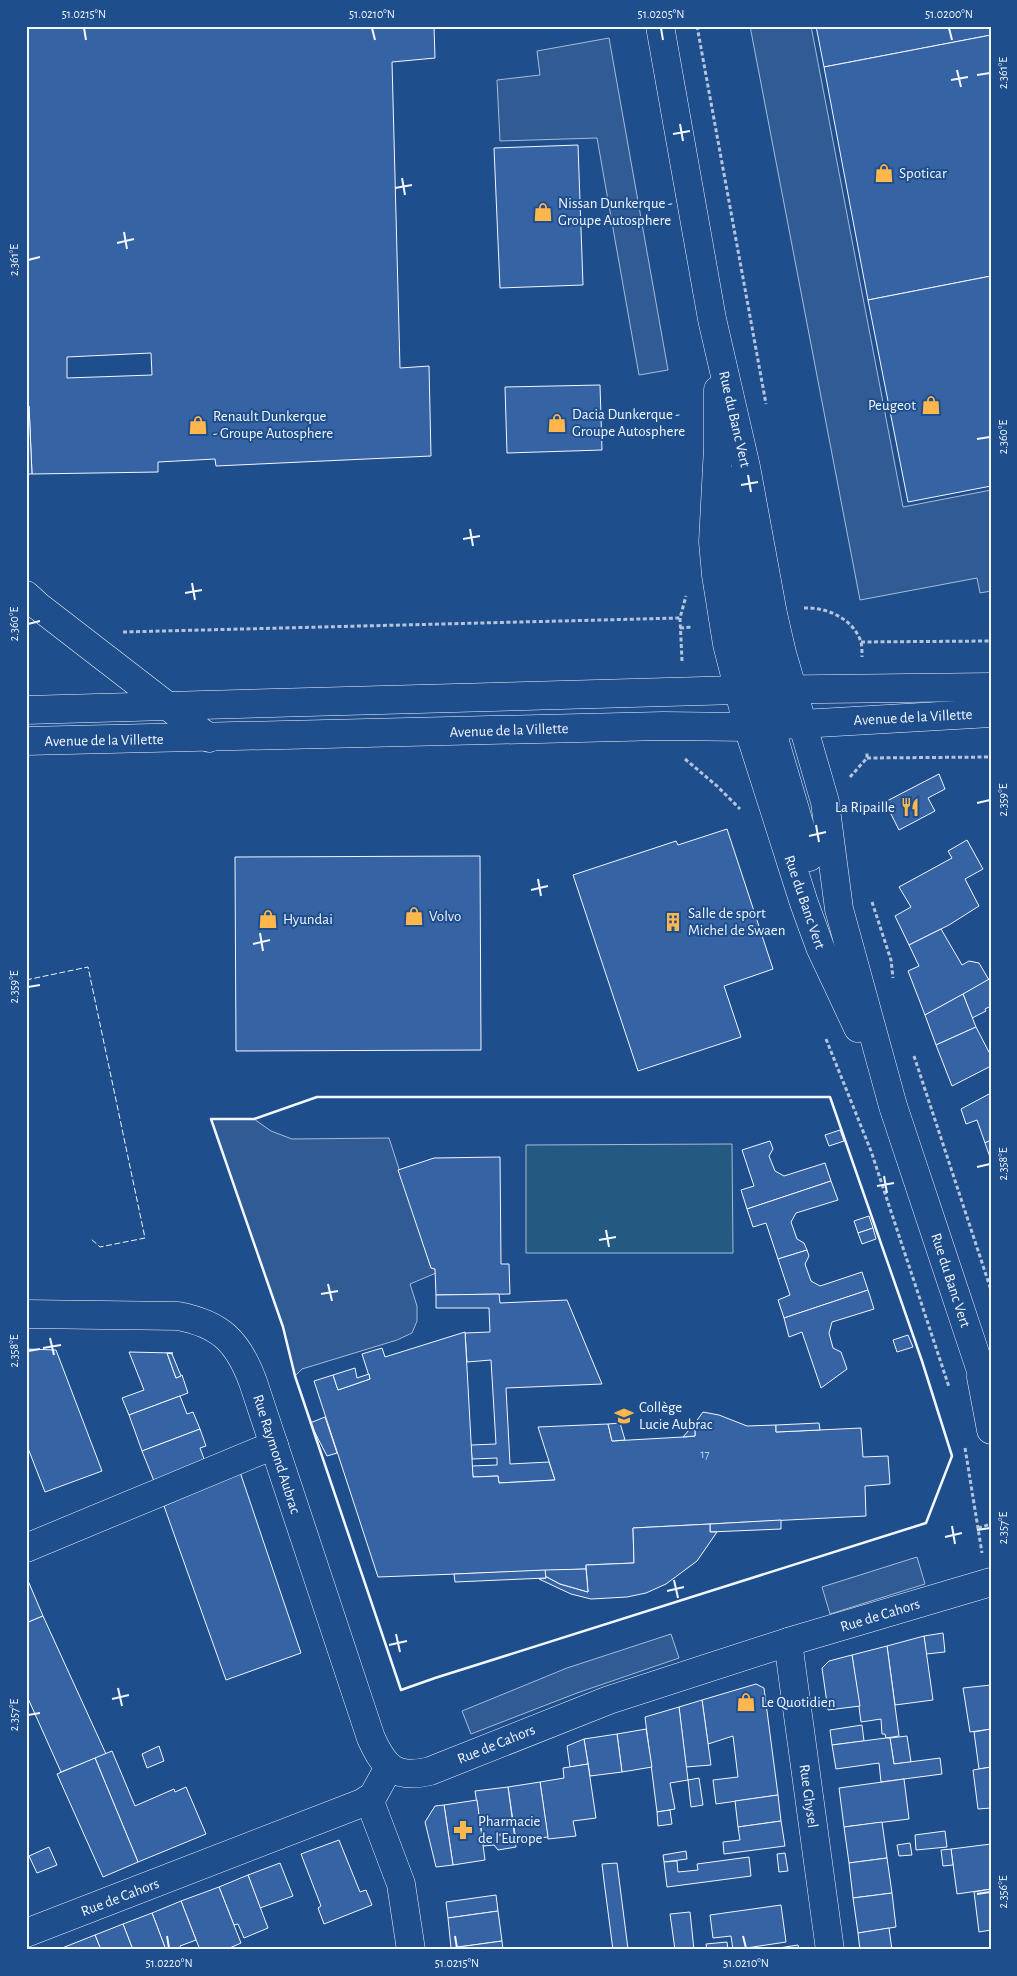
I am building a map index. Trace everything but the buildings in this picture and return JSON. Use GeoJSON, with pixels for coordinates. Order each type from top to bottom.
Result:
{"type":"FeatureCollection","features":[{"type":"Feature","properties":{"kind":"street","name":"Rue du Banc Vert"},"geometry":{"type":"LineString","coordinates":[[660,26],[712,318],[746,466],[773,614],[780,708],[802,724],[825,802],[839,909],[894,1106],[980,1368],[991,1394]]}},
{"type":"Feature","properties":{"kind":"street","name":"Rue du Banc Vert"},"geometry":{"type":"LineString","coordinates":[[712,318],[718,404],[744,592],[753,642],[779,689]]}},
{"type":"Feature","properties":{"kind":"street","name":"Rue du Banc Vert"},"geometry":{"type":"LineString","coordinates":[[718,404],[714,559],[727,644],[738,690],[759,726],[825,907],[865,1003]]}},
{"type":"Feature","properties":{"kind":"street"},"geometry":{"type":"LineString","coordinates":[[26,595],[209,738]]}},
{"type":"Feature","properties":{"kind":"street","name":"Avenue de la Villette"},"geometry":{"type":"LineString","coordinates":[[26,710],[779,689],[991,687]]}},
{"type":"Feature","properties":{"kind":"street","name":"Avenue de la Villette"},"geometry":{"type":"LineString","coordinates":[[26,741],[655,726],[759,726],[991,713]]}},
{"type":"Feature","properties":{"kind":"street","name":"Rue du Banc Vert"},"geometry":{"type":"LineString","coordinates":[[759,726],[815,933],[894,1106]]}},
{"type":"Feature","properties":{"kind":"street","name":"Rue Raymond Aubrac"},"geometry":{"type":"LineString","coordinates":[[26,1314],[178,1316],[212,1326],[230,1341],[248,1368],[371,1738],[379,1755],[389,1767]]}},
{"type":"Feature","properties":{"kind":"street","name":"Rue du Banc Vert"},"geometry":{"type":"LineString","coordinates":[[980,1368],[991,1430]]}},
{"type":"Feature","properties":{"kind":"street"},"geometry":{"type":"LineString","coordinates":[[26,1548],[274,1445]]}},
{"type":"Feature","properties":{"kind":"street","name":"Rue de Cahors"},"geometry":{"type":"LineString","coordinates":[[389,1767],[396,1772],[408,1774],[430,1771],[588,1707],[788,1642],[989,1582]]}},
{"type":"Feature","properties":{"kind":"street","name":"Rue Ghysel"},"geometry":{"type":"LineString","coordinates":[[788,1642],[830,1950]]}},
{"type":"Feature","properties":{"kind":"street"},"geometry":{"type":"LineString","coordinates":[[389,1767],[377,1791],[369,1799],[400,1884],[411,1950]]}},
{"type":"Feature","properties":{"kind":"street","name":"Rue de Cahors"},"geometry":{"type":"LineString","coordinates":[[26,1933],[369,1799]]}},
{"type":"Feature","properties":{"kind":"path"},"geometry":{"type":"LineString","coordinates":[[697,26],[766,405]]}},
{"type":"Feature","properties":{"kind":"path"},"geometry":{"type":"LineString","coordinates":[[680,628],[680,618],[686,594]]}},
{"type":"Feature","properties":{"kind":"path"},"geometry":{"type":"LineString","coordinates":[[802,599],[804,608],[825,609],[843,619],[851,626],[861,642],[991,641]]}},
{"type":"Feature","properties":{"kind":"path"},"geometry":{"type":"LineString","coordinates":[[122,632],[680,618]]}},
{"type":"Feature","properties":{"kind":"path"},"geometry":{"type":"LineString","coordinates":[[846,780],[853,776],[867,758],[991,757]]}},
{"type":"Feature","properties":{"kind":"path"},"geometry":{"type":"LineString","coordinates":[[691,763],[742,811]]}},
{"type":"Feature","properties":{"kind":"path"},"geometry":{"type":"LineString","coordinates":[[870,895],[891,960],[893,986]]}},
{"type":"Feature","properties":{"kind":"path"},"geometry":{"type":"LineString","coordinates":[[824,1034],[871,1151],[949,1388]]}},
{"type":"Feature","properties":{"kind":"path"},"geometry":{"type":"LineString","coordinates":[[914,1055],[991,1290]]}},
{"type":"Feature","properties":{"kind":"path"},"geometry":{"type":"LineString","coordinates":[[965,1444],[978,1528],[989,1582]]}},
{"type":"Feature","properties":{"kind":"path"},"geometry":{"type":"LineString","coordinates":[[978,1528],[991,1524]]}},
{"type":"Feature","properties":{"kind":"shaded area"},"geometry":{"type":"Polygon","coordinates":[[[750,26],[811,26],[903,507],[991,490],[991,591],[980,593],[977,578],[860,600],[750,26]]]}},
{"type":"Feature","properties":{"kind":"shaded area"},"geometry":{"type":"Polygon","coordinates":[[[609,38],[668,370],[639,375],[597,138],[500,141],[497,80],[540,75],[537,51],[609,38]]]}},
{"type":"Feature","properties":{"kind":"shaded area"},"geometry":{"type":"Polygon","coordinates":[[[211,1119],[254,1119],[271,1131],[292,1139],[389,1138],[431,1268],[435,1269],[436,1273],[410,1284],[417,1306],[417,1321],[412,1333],[397,1340],[302,1369],[295,1376],[283,1327],[211,1119]]]}},
{"type":"Feature","properties":{"kind":"shaded area"},"geometry":{"type":"Polygon","coordinates":[[[732,1144],[733,1253],[526,1253],[526,1145],[732,1144]]]}},
{"type":"Feature","properties":{"kind":"shaded area"},"geometry":{"type":"Polygon","coordinates":[[[917,1557],[925,1584],[830,1614],[822,1587],[917,1557]]]}},
{"type":"Feature","properties":{"kind":"shaded area"},"geometry":{"type":"Polygon","coordinates":[[[671,1634],[679,1658],[577,1693],[471,1734],[462,1711],[567,1668],[671,1634]]]}},
{"type":"Feature","properties":{"kind":"fence"},"geometry":{"type":"LineString","coordinates":[[26,980],[88,967],[145,1238],[100,1247],[90,1238]]}},
{"type":"Feature","properties":{"kind":"wall"},"geometry":{"type":"LineString","coordinates":[[317,1097],[830,1097],[922,1361],[952,1456],[926,1523],[401,1690],[295,1376],[283,1327],[211,1119],[254,1119],[317,1097]]}},
{"type":"Feature","properties":{"kind":"place","name":"Spoticar"},"geometry":{"type":"Point","coordinates":[884,173]}},
{"type":"Feature","properties":{"kind":"place","name":"Nissan Dunkerque - Groupe Autosphere"},"geometry":{"type":"Point","coordinates":[543,212]}},
{"type":"Feature","properties":{"kind":"place","name":"Peugeot"},"geometry":{"type":"Point","coordinates":[931,405]}},
{"type":"Feature","properties":{"kind":"place","name":"Dacia Dunkerque - Groupe Autosphere"},"geometry":{"type":"Point","coordinates":[557,423]}},
{"type":"Feature","properties":{"kind":"place","name":"Renault Dunkerque - Groupe Autosphere"},"geometry":{"type":"Point","coordinates":[198,425]}},
{"type":"Feature","properties":{"kind":"place","name":"La Ripaille"},"geometry":{"type":"Point","coordinates":[910,807]}},
{"type":"Feature","properties":{"kind":"place","name":"Volvo"},"geometry":{"type":"Point","coordinates":[414,916]}},
{"type":"Feature","properties":{"kind":"place","name":"Hyundai"},"geometry":{"type":"Point","coordinates":[268,919]}},
{"type":"Feature","properties":{"kind":"place","name":"Salle de sport Michel de Swaen"},"geometry":{"type":"Point","coordinates":[673,922]}},
{"type":"Feature","properties":{"kind":"place","name":"Collège Lucie Aubrac"},"geometry":{"type":"Point","coordinates":[624,1416]}},
{"type":"Feature","properties":{"kind":"place","name":"Le Quotidien"},"geometry":{"type":"Point","coordinates":[746,1702]}},
{"type":"Feature","properties":{"kind":"place","name":"Pharmacie de l'Europe"},"geometry":{"type":"Point","coordinates":[463,1830]}}]}
